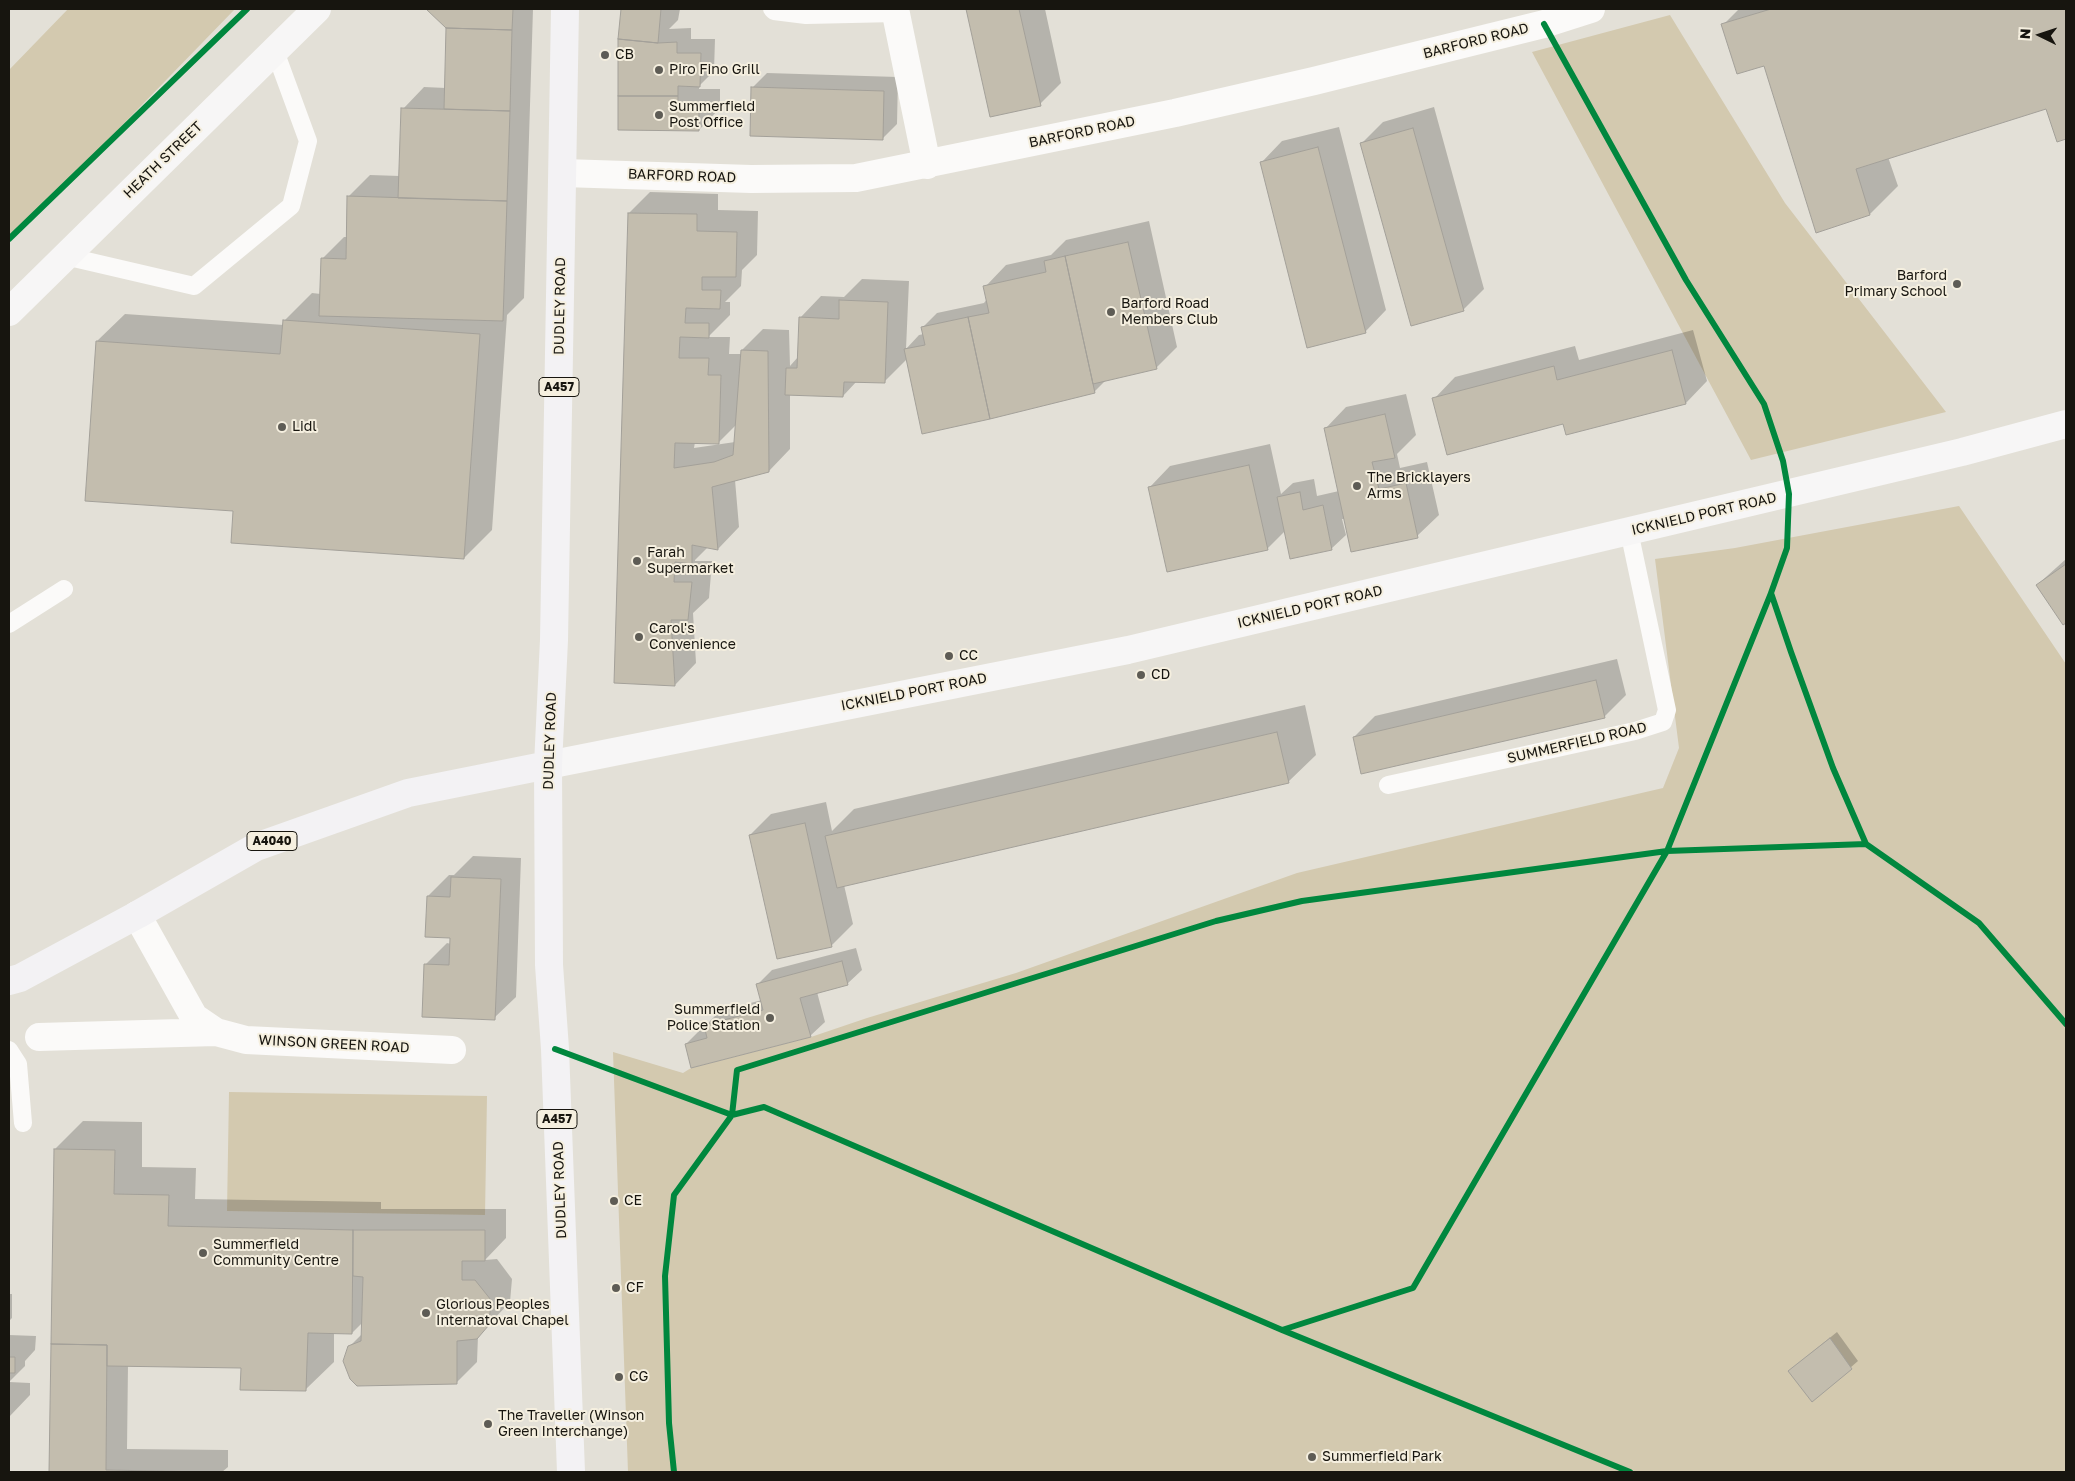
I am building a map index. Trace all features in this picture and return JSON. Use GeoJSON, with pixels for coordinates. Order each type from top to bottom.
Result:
{"type":"FeatureCollection","features":[{"type":"Feature","properties":{"kind":"main road","name":"HEATH STREET"},"geometry":{"type":"LineString","coordinates":[[9,312],[317,9]]}},
{"type":"Feature","properties":{"kind":"main road","name":"DUDLEY ROAD"},"geometry":{"type":"LineString","coordinates":[[565,9],[554,640],[548,765],[549,965],[555,1058],[571,1472]]}},
{"type":"Feature","properties":{"kind":"main road","name":"ICKNIELD PORT ROAD"},"geometry":{"type":"LineString","coordinates":[[548,765],[1128,650],[1962,452],[2066,424]]}},
{"type":"Feature","properties":{"kind":"main road","name":"A4040"},"geometry":{"type":"LineString","coordinates":[[9,981],[20,978],[137,915],[256,847],[408,793],[548,765]]}},
{"type":"Feature","properties":{"kind":"street","name":"BARFORD ROAD"},"geometry":{"type":"LineString","coordinates":[[562,172],[751,179],[856,178],[927,165],[1314,81],[1544,24],[1591,9]]}},
{"type":"Feature","properties":{"kind":"street"},"geometry":{"type":"LineString","coordinates":[[895,11],[927,165]]}},
{"type":"Feature","properties":{"kind":"street","name":"WINSON GREEN ROAD"},"geometry":{"type":"LineString","coordinates":[[137,915],[194,1016],[216,1032]]}},
{"type":"Feature","properties":{"kind":"street","name":"WINSON GREEN ROAD"},"geometry":{"type":"LineString","coordinates":[[39,1037],[216,1032],[246,1040],[452,1050]]}},
{"type":"Feature","properties":{"kind":"lane"},"geometry":{"type":"LineString","coordinates":[[772,9],[806,15],[895,11]]}},
{"type":"Feature","properties":{"kind":"lane"},"geometry":{"type":"LineString","coordinates":[[65,256],[194,286],[291,206],[308,141],[275,51]]}},
{"type":"Feature","properties":{"kind":"lane","name":"SUMMERFIELD ROAD"},"geometry":{"type":"LineString","coordinates":[[1388,785],[1635,731],[1663,722],[1667,710],[1629,531]]}},
{"type":"Feature","properties":{"kind":"lane"},"geometry":{"type":"LineString","coordinates":[[9,624],[64,589]]}},
{"type":"Feature","properties":{"kind":"lane"},"geometry":{"type":"LineString","coordinates":[[9,1050],[18,1064],[23,1123]]}},
{"type":"Feature","properties":{"kind":"shaded area"},"geometry":{"type":"Polygon","coordinates":[[[68,9],[235,9],[9,242],[9,70],[68,9]]]}},
{"type":"Feature","properties":{"kind":"shaded area"},"geometry":{"type":"Polygon","coordinates":[[[1670,15],[1785,203],[1946,412],[1751,460],[1532,52],[1670,15]]]}},
{"type":"Feature","properties":{"kind":"shaded area","name":"Summerfield Park"},"geometry":{"type":"Polygon","coordinates":[[[1959,506],[2066,664],[2066,1472],[628,1472],[613,1052],[683,1073],[691,1068],[811,1037],[1016,973],[1297,873],[1663,788],[1679,748],[1655,559],[1735,548],[1959,506]]]}},
{"type":"Feature","properties":{"kind":"shaded area"},"geometry":{"type":"Polygon","coordinates":[[[229,1092],[487,1096],[485,1215],[227,1211],[229,1092]]]}},
{"type":"Feature","properties":{"kind":"building"},"geometry":{"type":"Polygon","coordinates":[[[426,9],[513,9],[512,30],[446,28],[426,9]]]}},
{"type":"Feature","properties":{"kind":"building"},"geometry":{"type":"Polygon","coordinates":[[[621,9],[661,9],[658,43],[618,39],[621,9]]]}},
{"type":"Feature","properties":{"kind":"building"},"geometry":{"type":"Polygon","coordinates":[[[966,9],[1019,9],[1041,106],[990,117],[966,9]]]}},
{"type":"Feature","properties":{"kind":"building"},"geometry":{"type":"Polygon","coordinates":[[[1771,9],[2066,9],[2066,139],[2057,142],[2046,109],[1856,169],[1870,215],[1816,233],[1764,66],[1737,74],[1721,24],[1771,9]]]}},
{"type":"Feature","properties":{"kind":"building"},"geometry":{"type":"Polygon","coordinates":[[[446,28],[512,30],[510,111],[444,109],[446,28]]]}},
{"type":"Feature","properties":{"kind":"building","name":"Piro Fino Grill"},"geometry":{"type":"Polygon","coordinates":[[[618,39],[658,43],[677,42],[677,53],[701,53],[700,87],[678,86],[678,96],[618,96],[618,39]]]}},
{"type":"Feature","properties":{"kind":"building"},"geometry":{"type":"Polygon","coordinates":[[[751,87],[884,91],[883,140],[750,136],[751,87]]]}},
{"type":"Feature","properties":{"kind":"building","name":"Summerfield Post Office"},"geometry":{"type":"Polygon","coordinates":[[[618,96],[678,96],[678,109],[699,110],[699,131],[618,130],[618,96]]]}},
{"type":"Feature","properties":{"kind":"building"},"geometry":{"type":"Polygon","coordinates":[[[401,108],[510,111],[507,201],[398,198],[401,108]]]}},
{"type":"Feature","properties":{"kind":"building"},"geometry":{"type":"Polygon","coordinates":[[[1413,128],[1464,311],[1411,326],[1360,143],[1413,128]]]}},
{"type":"Feature","properties":{"kind":"building"},"geometry":{"type":"Polygon","coordinates":[[[1318,147],[1366,333],[1307,348],[1260,162],[1318,147]]]}},
{"type":"Feature","properties":{"kind":"building"},"geometry":{"type":"Polygon","coordinates":[[[347,196],[507,201],[503,321],[319,316],[321,258],[346,259],[347,196]]]}},
{"type":"Feature","properties":{"kind":"building"},"geometry":{"type":"Polygon","coordinates":[[[628,213],[697,214],[697,231],[737,232],[736,277],[702,277],[702,290],[721,290],[720,309],[686,308],[685,323],[709,323],[709,338],[680,337],[679,358],[709,358],[708,375],[721,375],[719,444],[675,443],[674,468],[714,462],[733,455],[741,350],[768,351],[769,472],[712,487],[718,550],[692,545],[692,564],[675,562],[674,582],[692,582],[688,620],[671,620],[675,686],[614,683],[628,213]]]}},
{"type":"Feature","properties":{"kind":"building","name":"Barford Road Members Club"},"geometry":{"type":"Polygon","coordinates":[[[1128,242],[1157,369],[1093,384],[1065,256],[1128,242]]]}},
{"type":"Feature","properties":{"kind":"building"},"geometry":{"type":"Polygon","coordinates":[[[1065,256],[1095,393],[990,419],[968,317],[989,313],[983,286],[1046,272],[1044,261],[1065,256]]]}},
{"type":"Feature","properties":{"kind":"building"},"geometry":{"type":"Polygon","coordinates":[[[839,300],[888,302],[885,383],[844,382],[843,397],[785,395],[786,368],[797,368],[799,317],[839,319],[839,300]]]}},
{"type":"Feature","properties":{"kind":"building"},"geometry":{"type":"Polygon","coordinates":[[[968,317],[990,419],[922,434],[904,349],[925,345],[921,327],[968,317]]]}},
{"type":"Feature","properties":{"kind":"building","name":"Lidl"},"geometry":{"type":"Polygon","coordinates":[[[283,320],[480,334],[464,559],[231,543],[233,511],[85,501],[96,341],[280,354],[283,320]]]}},
{"type":"Feature","properties":{"kind":"building"},"geometry":{"type":"Polygon","coordinates":[[[1672,350],[1686,404],[1566,435],[1563,424],[1447,455],[1432,398],[1554,366],[1557,380],[1672,350]]]}},
{"type":"Feature","properties":{"kind":"building","name":"The Bricklayers Arms"},"geometry":{"type":"Polygon","coordinates":[[[1385,414],[1395,458],[1372,462],[1379,489],[1406,483],[1418,538],[1351,552],[1324,428],[1385,414]]]}},
{"type":"Feature","properties":{"kind":"building"},"geometry":{"type":"Polygon","coordinates":[[[1249,465],[1268,550],[1167,572],[1148,487],[1249,465]]]}},
{"type":"Feature","properties":{"kind":"building"},"geometry":{"type":"Polygon","coordinates":[[[1300,492],[1303,510],[1323,505],[1332,550],[1290,559],[1277,497],[1300,492]]]}},
{"type":"Feature","properties":{"kind":"building"},"geometry":{"type":"Polygon","coordinates":[[[2066,564],[2066,623],[2063,625],[2036,585],[2066,564]]]}},
{"type":"Feature","properties":{"kind":"building"},"geometry":{"type":"Polygon","coordinates":[[[1596,680],[1605,718],[1361,774],[1353,737],[1596,680]]]}},
{"type":"Feature","properties":{"kind":"building"},"geometry":{"type":"Polygon","coordinates":[[[1277,732],[1289,783],[837,888],[825,836],[1277,732]]]}},
{"type":"Feature","properties":{"kind":"building"},"geometry":{"type":"Polygon","coordinates":[[[805,823],[832,947],[777,959],[749,835],[805,823]]]}},
{"type":"Feature","properties":{"kind":"building"},"geometry":{"type":"Polygon","coordinates":[[[451,877],[501,879],[495,1020],[422,1017],[424,964],[449,965],[450,938],[425,937],[427,896],[450,897],[451,877]]]}},
{"type":"Feature","properties":{"kind":"building","name":"Summerfield Police Station"},"geometry":{"type":"Polygon","coordinates":[[[842,961],[848,985],[800,998],[811,1037],[691,1068],[685,1044],[707,1038],[704,1025],[763,1010],[756,984],[842,961]]]}},
{"type":"Feature","properties":{"kind":"building","name":"Summerfield Community Centre"},"geometry":{"type":"Polygon","coordinates":[[[54,1149],[115,1150],[114,1194],[169,1195],[168,1226],[353,1230],[352,1334],[308,1333],[306,1391],[240,1390],[241,1368],[107,1366],[107,1345],[51,1344],[54,1149]]]}},
{"type":"Feature","properties":{"kind":"building","name":"Glorious Peoples Internatoval Chapel"},"geometry":{"type":"Polygon","coordinates":[[[353,1230],[485,1230],[485,1261],[462,1261],[462,1280],[475,1280],[491,1300],[489,1325],[477,1339],[457,1341],[457,1384],[357,1386],[350,1379],[343,1361],[348,1346],[361,1341],[363,1277],[353,1276],[353,1230]]]}},
{"type":"Feature","properties":{"kind":"building"},"geometry":{"type":"Polygon","coordinates":[[[1830,1338],[1852,1369],[1812,1402],[1788,1371],[1830,1338]]]}},
{"type":"Feature","properties":{"kind":"building"},"geometry":{"type":"Polygon","coordinates":[[[51,1344],[107,1345],[106,1470],[207,1472],[49,1472],[51,1344]]]}},
{"type":"Feature","properties":{"kind":"building"},"geometry":{"type":"Polygon","coordinates":[[[9,1357],[15,1357],[15,1373],[9,1373],[9,1357]]]}},
{"type":"Feature","properties":{"kind":"cycle path"},"geometry":{"type":"LineString","coordinates":[[9,239],[247,9]]}},
{"type":"Feature","properties":{"kind":"cycle path"},"geometry":{"type":"LineString","coordinates":[[1544,24],[1686,280],[1764,404],[1783,461],[1789,494],[1787,548],[1771,593],[1833,768],[1866,844],[1979,923],[2066,1024]]}},
{"type":"Feature","properties":{"kind":"cycle path"},"geometry":{"type":"LineString","coordinates":[[1282,1330],[1413,1288],[1667,851],[1771,593]]}},
{"type":"Feature","properties":{"kind":"cycle path"},"geometry":{"type":"LineString","coordinates":[[674,1472],[669,1423],[665,1276],[674,1195],[732,1115],[737,1070],[1216,921],[1302,901],[1667,851],[1866,844]]}},
{"type":"Feature","properties":{"kind":"cycle path"},"geometry":{"type":"LineString","coordinates":[[555,1049],[732,1115],[764,1107],[1282,1330],[1630,1472]]}},
{"type":"Feature","properties":{"kind":"place","name":"CB"},"geometry":{"type":"Point","coordinates":[605,55]}},
{"type":"Feature","properties":{"kind":"place","name":"Piro Fino Grill"},"geometry":{"type":"Point","coordinates":[659,70]}},
{"type":"Feature","properties":{"kind":"place","name":"Summerfield Post Office"},"geometry":{"type":"Point","coordinates":[659,115]}},
{"type":"Feature","properties":{"kind":"place","name":"Barford Primary School"},"geometry":{"type":"Point","coordinates":[1957,284]}},
{"type":"Feature","properties":{"kind":"place","name":"Barford Road Members Club"},"geometry":{"type":"Point","coordinates":[1111,312]}},
{"type":"Feature","properties":{"kind":"place","name":"Lidl"},"geometry":{"type":"Point","coordinates":[282,427]}},
{"type":"Feature","properties":{"kind":"place","name":"The Bricklayers Arms"},"geometry":{"type":"Point","coordinates":[1357,486]}},
{"type":"Feature","properties":{"kind":"place","name":"Farah Supermarket"},"geometry":{"type":"Point","coordinates":[637,561]}},
{"type":"Feature","properties":{"kind":"place","name":"Carol's Convenience"},"geometry":{"type":"Point","coordinates":[639,637]}},
{"type":"Feature","properties":{"kind":"place","name":"CC"},"geometry":{"type":"Point","coordinates":[949,656]}},
{"type":"Feature","properties":{"kind":"place","name":"CD"},"geometry":{"type":"Point","coordinates":[1141,675]}},
{"type":"Feature","properties":{"kind":"place","name":"Summerfield Police Station"},"geometry":{"type":"Point","coordinates":[770,1018]}},
{"type":"Feature","properties":{"kind":"place","name":"CE"},"geometry":{"type":"Point","coordinates":[614,1201]}},
{"type":"Feature","properties":{"kind":"place","name":"Summerfield Community Centre"},"geometry":{"type":"Point","coordinates":[203,1253]}},
{"type":"Feature","properties":{"kind":"place","name":"CF"},"geometry":{"type":"Point","coordinates":[616,1288]}},
{"type":"Feature","properties":{"kind":"place","name":"Glorious Peoples Internatoval Chapel"},"geometry":{"type":"Point","coordinates":[426,1313]}},
{"type":"Feature","properties":{"kind":"place","name":"CG"},"geometry":{"type":"Point","coordinates":[619,1377]}},
{"type":"Feature","properties":{"kind":"place","name":"The Traveller (Winson Green Interchange)"},"geometry":{"type":"Point","coordinates":[488,1424]}},
{"type":"Feature","properties":{"kind":"place","name":"Summerfield Park"},"geometry":{"type":"Point","coordinates":[1312,1457]}}]}
